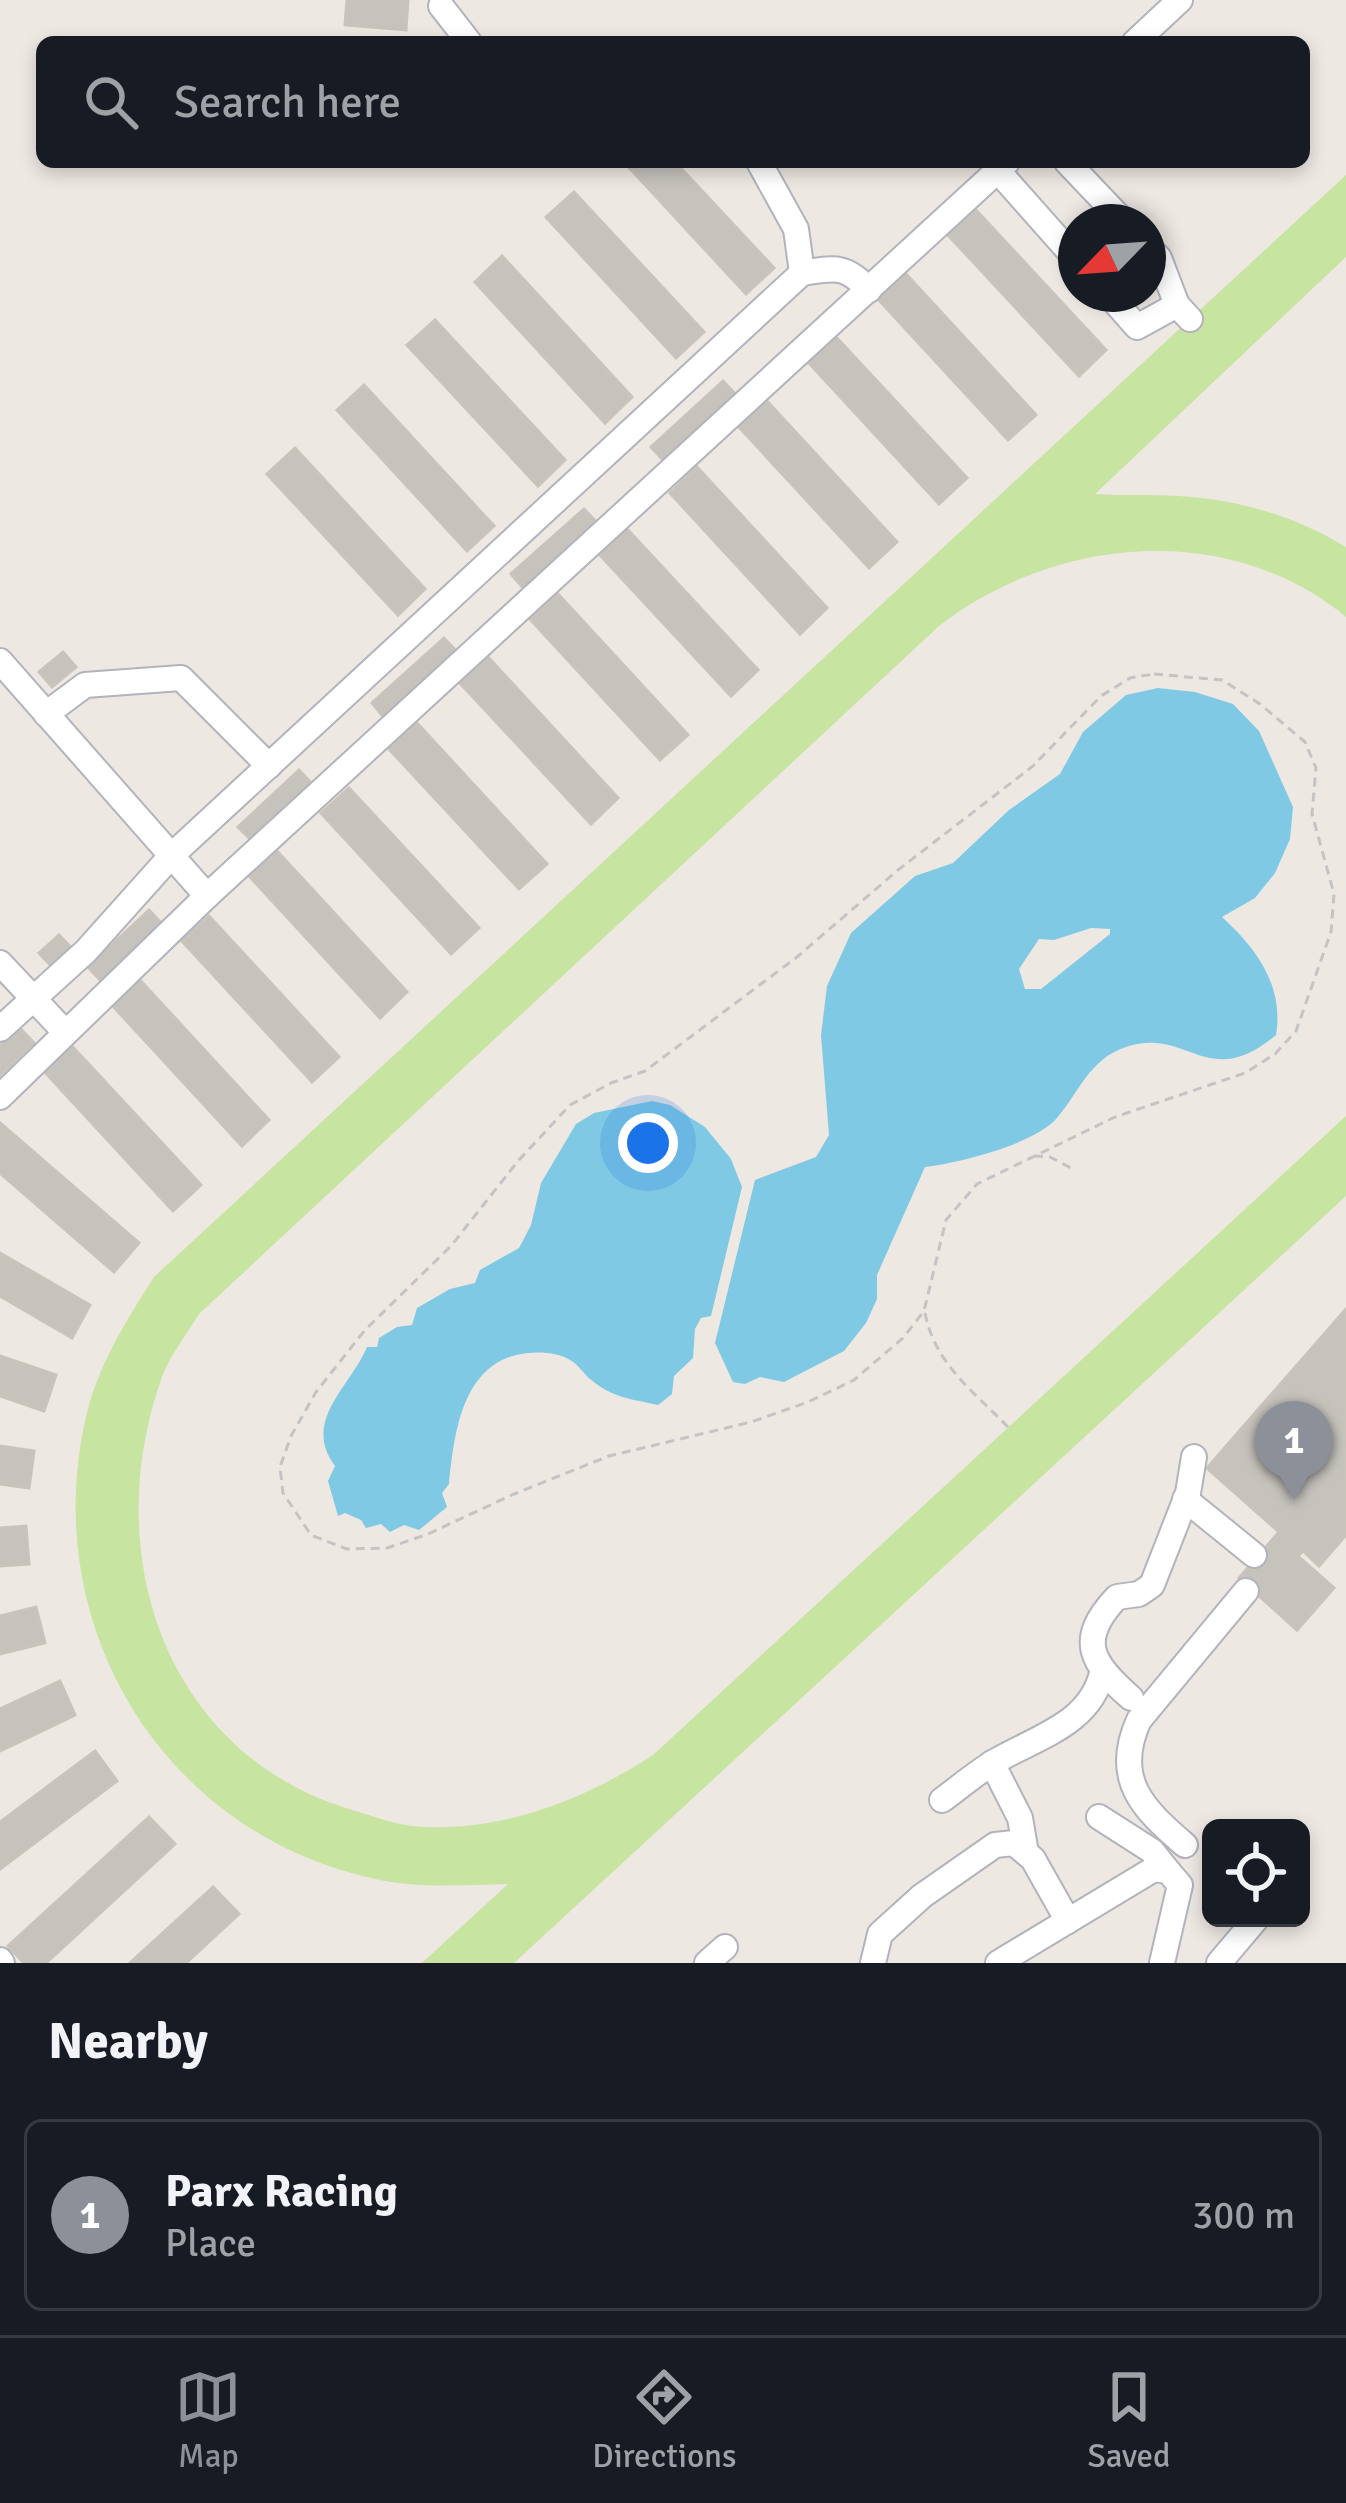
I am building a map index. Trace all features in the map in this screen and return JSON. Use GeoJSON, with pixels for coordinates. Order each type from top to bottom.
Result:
{"type":"FeatureCollection","features":[{"type":"Feature","properties":{"kind":"lane"},"geometry":{"type":"LineString","coordinates":[[1141,36],[1180,0]]}},
{"type":"Feature","properties":{"kind":"lane"},"geometry":{"type":"LineString","coordinates":[[441,7],[464,36]]}},
{"type":"Feature","properties":{"kind":"lane"},"geometry":{"type":"LineString","coordinates":[[762,168],[796,229],[802,273]]}},
{"type":"Feature","properties":{"kind":"lane"},"geometry":{"type":"LineString","coordinates":[[0,1097],[207,896],[1002,168]]}},
{"type":"Feature","properties":{"kind":"lane"},"geometry":{"type":"LineString","coordinates":[[1004,168],[1058,236]]}},
{"type":"Feature","properties":{"kind":"lane"},"geometry":{"type":"LineString","coordinates":[[1073,168],[1107,204]]}},
{"type":"Feature","properties":{"kind":"lane"},"geometry":{"type":"LineString","coordinates":[[0,1028],[86,951],[171,856],[802,273],[836,268],[853,273],[868,290]]}},
{"type":"Feature","properties":{"kind":"lane"},"geometry":{"type":"LineString","coordinates":[[1124,312],[1137,327],[1183,312],[1166,274]]}},
{"type":"Feature","properties":{"kind":"lane"},"geometry":{"type":"LineString","coordinates":[[0,661],[207,896]]}},
{"type":"Feature","properties":{"kind":"lane"},"geometry":{"type":"LineString","coordinates":[[46,714],[85,685],[182,678],[269,766]]}},
{"type":"Feature","properties":{"kind":"lane"},"geometry":{"type":"LineString","coordinates":[[0,963],[65,1032]]}},
{"type":"Feature","properties":{"kind":"lane"},"geometry":{"type":"LineString","coordinates":[[1131,1698],[1102,1673],[1091,1647],[1093,1628],[1117,1597],[1139,1594],[1152,1585],[1185,1499],[1194,1457]]}},
{"type":"Feature","properties":{"kind":"lane"},"geometry":{"type":"LineString","coordinates":[[1185,1499],[1254,1556]]}},
{"type":"Feature","properties":{"kind":"lane"},"geometry":{"type":"LineString","coordinates":[[998,1963],[1154,1869],[1178,1839],[1144,1810],[1134,1791],[1130,1772],[1133,1733],[1246,1592]]}},
{"type":"Feature","properties":{"kind":"lane"},"geometry":{"type":"LineString","coordinates":[[942,1800],[992,1763],[1081,1714],[1094,1699],[1102,1673]]}},
{"type":"Feature","properties":{"kind":"lane"},"geometry":{"type":"LineString","coordinates":[[992,1763],[1020,1818],[1026,1853]]}},
{"type":"Feature","properties":{"kind":"lane"},"geometry":{"type":"LineString","coordinates":[[1099,1817],[1160,1861],[1180,1885],[1162,1963]]}},
{"type":"Feature","properties":{"kind":"lane"},"geometry":{"type":"LineString","coordinates":[[873,1963],[880,1934],[922,1896],[994,1845],[1014,1844],[1026,1853],[1068,1921]]}},
{"type":"Feature","properties":{"kind":"lane"},"geometry":{"type":"LineString","coordinates":[[1219,1963],[1249,1927]]}},
{"type":"Feature","properties":{"kind":"path"},"geometry":{"type":"LineString","coordinates":[[1154,674],[1222,680],[1305,742],[1316,768],[1312,814],[1334,893],[1333,913],[1325,951],[1296,1031],[1275,1054],[1244,1073],[1114,1117],[977,1184],[946,1220],[924,1311],[903,1338],[854,1380],[808,1402],[713,1433],[609,1456],[387,1548],[347,1549],[311,1534],[283,1493],[280,1467],[316,1392],[365,1330],[452,1246],[518,1161],[570,1105],[645,1071],[797,957],[898,870],[1034,766],[1101,696],[1130,678],[1154,674]]}},
{"type":"Feature","properties":{"kind":"path"},"geometry":{"type":"LineString","coordinates":[[1032,1156],[1050,1157],[1073,1169]]}},
{"type":"Feature","properties":{"kind":"path"},"geometry":{"type":"LineString","coordinates":[[924,1311],[938,1355],[1008,1427]]}},
{"type":"Feature","properties":{"kind":"green space"},"geometry":{"type":"Polygon","coordinates":[[[1346,175],[1346,257],[1095,494],[1222,501],[1286,518],[1327,536],[1346,547],[1346,617],[1300,586],[1249,565],[1196,553],[1142,551],[1088,558],[1035,573],[985,596],[939,626],[199,1314],[169,1361],[144,1445],[139,1513],[145,1579],[164,1641],[195,1698],[238,1747],[292,1785],[359,1812],[412,1826],[476,1825],[507,1819],[598,1787],[653,1755],[1346,1116],[1346,1196],[514,1963],[422,1963],[508,1884],[405,1884],[296,1853],[231,1815],[176,1766],[132,1708],[100,1641],[81,1570],[76,1494],[86,1417],[114,1344],[154,1277],[1346,175]]]}},
{"type":"Feature","properties":{"kind":"water"},"geometry":{"type":"Polygon","coordinates":[[[1158,688],[1195,692],[1233,704],[1259,731],[1293,807],[1290,839],[1275,873],[1255,898],[1222,917],[1257,955],[1272,985],[1276,1035],[1232,1058],[1215,1059],[1166,1044],[1126,1047],[1094,1068],[1056,1119],[1030,1137],[925,1167],[877,1275],[877,1299],[844,1351],[784,1382],[760,1377],[745,1384],[733,1382],[715,1343],[755,1180],[816,1157],[829,1135],[821,1035],[827,986],[851,933],[915,876],[953,863],[1009,810],[1060,774],[1083,732],[1126,695],[1158,688]],[[1091,928],[1054,940],[1039,939],[1019,969],[1025,989],[1041,989],[1110,934],[1110,929],[1091,928]]]}},
{"type":"Feature","properties":{"kind":"water"},"geometry":{"type":"Polygon","coordinates":[[[652,1101],[670,1105],[705,1127],[731,1159],[742,1187],[711,1316],[701,1318],[695,1329],[693,1358],[674,1376],[672,1394],[658,1405],[631,1399],[598,1385],[564,1357],[516,1355],[483,1374],[472,1389],[458,1426],[449,1484],[442,1493],[447,1507],[419,1530],[404,1525],[390,1532],[381,1524],[366,1528],[361,1520],[345,1513],[338,1516],[328,1481],[335,1466],[323,1434],[332,1404],[367,1347],[377,1347],[379,1338],[397,1327],[412,1325],[417,1308],[450,1289],[475,1283],[480,1270],[519,1248],[531,1225],[541,1183],[576,1124],[594,1113],[652,1101]]]}},
{"type":"Feature","properties":{"kind":"building"},"geometry":{"type":"Polygon","coordinates":[[[347,0],[408,0],[406,30],[345,25],[347,0]]]}},
{"type":"Feature","properties":{"kind":"building"},"geometry":{"type":"Polygon","coordinates":[[[630,168],[681,168],[774,268],[746,294],[630,168]]]}},
{"type":"Feature","properties":{"kind":"building"},"geometry":{"type":"Polygon","coordinates":[[[574,192],[704,332],[676,358],[546,217],[574,192]]]}},
{"type":"Feature","properties":{"kind":"building"},"geometry":{"type":"Polygon","coordinates":[[[976,210],[1058,298],[1058,312],[1071,312],[1106,350],[1079,376],[948,235],[976,210]]]}},
{"type":"Feature","properties":{"kind":"building"},"geometry":{"type":"Polygon","coordinates":[[[502,256],[632,397],[605,423],[475,282],[502,256]]]}},
{"type":"Feature","properties":{"kind":"building"},"geometry":{"type":"Polygon","coordinates":[[[906,274],[1036,415],[1008,440],[878,299],[906,274]]]}},
{"type":"Feature","properties":{"kind":"building"},"geometry":{"type":"Polygon","coordinates":[[[435,320],[565,460],[538,486],[407,345],[435,320]]]}},
{"type":"Feature","properties":{"kind":"building"},"geometry":{"type":"Polygon","coordinates":[[[836,337],[967,478],[939,504],[809,363],[836,337]]]}},
{"type":"Feature","properties":{"kind":"building"},"geometry":{"type":"Polygon","coordinates":[[[723,381],[737,396],[665,462],[651,447],[723,381]]]}},
{"type":"Feature","properties":{"kind":"building"},"geometry":{"type":"Polygon","coordinates":[[[364,385],[494,526],[467,551],[337,410],[364,385]]]}},
{"type":"Feature","properties":{"kind":"building"},"geometry":{"type":"Polygon","coordinates":[[[767,401],[897,542],[869,568],[739,427],[767,401]]]}},
{"type":"Feature","properties":{"kind":"building"},"geometry":{"type":"Polygon","coordinates":[[[295,448],[425,589],[398,615],[267,474],[295,448]]]}},
{"type":"Feature","properties":{"kind":"building"},"geometry":{"type":"Polygon","coordinates":[[[697,467],[827,608],[800,634],[670,493],[697,467]]]}},
{"type":"Feature","properties":{"kind":"building"},"geometry":{"type":"Polygon","coordinates":[[[584,509],[598,524],[525,590],[511,574],[584,509]]]}},
{"type":"Feature","properties":{"kind":"building"},"geometry":{"type":"Polygon","coordinates":[[[628,530],[758,670],[731,696],[600,555],[628,530]]]}},
{"type":"Feature","properties":{"kind":"building"},"geometry":{"type":"Polygon","coordinates":[[[558,594],[688,735],[660,760],[530,619],[558,594]]]}},
{"type":"Feature","properties":{"kind":"building"},"geometry":{"type":"Polygon","coordinates":[[[444,638],[458,653],[385,719],[372,703],[444,638]]]}},
{"type":"Feature","properties":{"kind":"building"},"geometry":{"type":"Polygon","coordinates":[[[63,652],[76,667],[52,687],[39,672],[63,652]]]}},
{"type":"Feature","properties":{"kind":"building"},"geometry":{"type":"Polygon","coordinates":[[[488,657],[618,798],[591,824],[460,683],[488,657]]]}},
{"type":"Feature","properties":{"kind":"building"},"geometry":{"type":"Polygon","coordinates":[[[417,723],[547,864],[519,889],[389,749],[417,723]]]}},
{"type":"Feature","properties":{"kind":"building"},"geometry":{"type":"Polygon","coordinates":[[[299,770],[313,785],[252,841],[238,827],[299,770]]]}},
{"type":"Feature","properties":{"kind":"building"},"geometry":{"type":"Polygon","coordinates":[[[349,788],[479,928],[451,954],[321,813],[349,788]]]}},
{"type":"Feature","properties":{"kind":"building"},"geometry":{"type":"Polygon","coordinates":[[[277,851],[407,992],[380,1018],[250,877],[277,851]]]}},
{"type":"Feature","properties":{"kind":"building"},"geometry":{"type":"Polygon","coordinates":[[[149,910],[163,925],[102,982],[88,967],[149,910]]]}},
{"type":"Feature","properties":{"kind":"building"},"geometry":{"type":"Polygon","coordinates":[[[209,916],[339,1057],[312,1082],[182,941],[209,916]]]}},
{"type":"Feature","properties":{"kind":"building"},"geometry":{"type":"Polygon","coordinates":[[[59,935],[77,954],[57,972],[39,953],[59,935]]]}},
{"type":"Feature","properties":{"kind":"building"},"geometry":{"type":"Polygon","coordinates":[[[139,979],[269,1120],[242,1146],[112,1005],[139,979]]]}},
{"type":"Feature","properties":{"kind":"building"},"geometry":{"type":"Polygon","coordinates":[[[20,1028],[34,1043],[0,1075],[0,1046],[20,1028]]]}},
{"type":"Feature","properties":{"kind":"building"},"geometry":{"type":"Polygon","coordinates":[[[70,1044],[201,1185],[173,1211],[43,1070],[70,1044]]]}},
{"type":"Feature","properties":{"kind":"building"},"geometry":{"type":"Polygon","coordinates":[[[0,1123],[139,1243],[114,1272],[0,1173],[0,1123]]]}},
{"type":"Feature","properties":{"kind":"building"},"geometry":{"type":"Polygon","coordinates":[[[0,1253],[90,1305],[72,1338],[0,1296],[0,1253]]]}},
{"type":"Feature","properties":{"kind":"building"},"geometry":{"type":"Polygon","coordinates":[[[1346,1309],[1346,1535],[1319,1566],[1303,1551],[1298,1556],[1334,1588],[1297,1630],[1239,1578],[1279,1532],[1207,1468],[1346,1309]]]}},
{"type":"Feature","properties":{"kind":"building"},"geometry":{"type":"Polygon","coordinates":[[[0,1356],[56,1375],[44,1411],[0,1396],[0,1356]]]}},
{"type":"Feature","properties":{"kind":"building"},"geometry":{"type":"Polygon","coordinates":[[[0,1446],[34,1451],[29,1488],[0,1484],[0,1446]]]}},
{"type":"Feature","properties":{"kind":"building"},"geometry":{"type":"Polygon","coordinates":[[[26,1526],[29,1564],[0,1566],[0,1528],[26,1526]]]}},
{"type":"Feature","properties":{"kind":"building"},"geometry":{"type":"Polygon","coordinates":[[[36,1607],[45,1643],[0,1654],[0,1616],[36,1607]]]}},
{"type":"Feature","properties":{"kind":"building"},"geometry":{"type":"Polygon","coordinates":[[[60,1681],[75,1715],[0,1751],[0,1709],[60,1681]]]}},
{"type":"Feature","properties":{"kind":"building"},"geometry":{"type":"Polygon","coordinates":[[[95,1751],[117,1781],[0,1869],[0,1822],[95,1751]]]}},
{"type":"Feature","properties":{"kind":"building"},"geometry":{"type":"Polygon","coordinates":[[[149,1817],[175,1844],[46,1963],[24,1963],[8,1946],[149,1817]]]}},
{"type":"Feature","properties":{"kind":"building"},"geometry":{"type":"Polygon","coordinates":[[[213,1887],[239,1914],[186,1963],[130,1963],[213,1887]]]}},
{"type":"Feature","properties":{"kind":"place","name":"Parx Racing"},"geometry":{"type":"Point","coordinates":[1294,1500]}}]}
